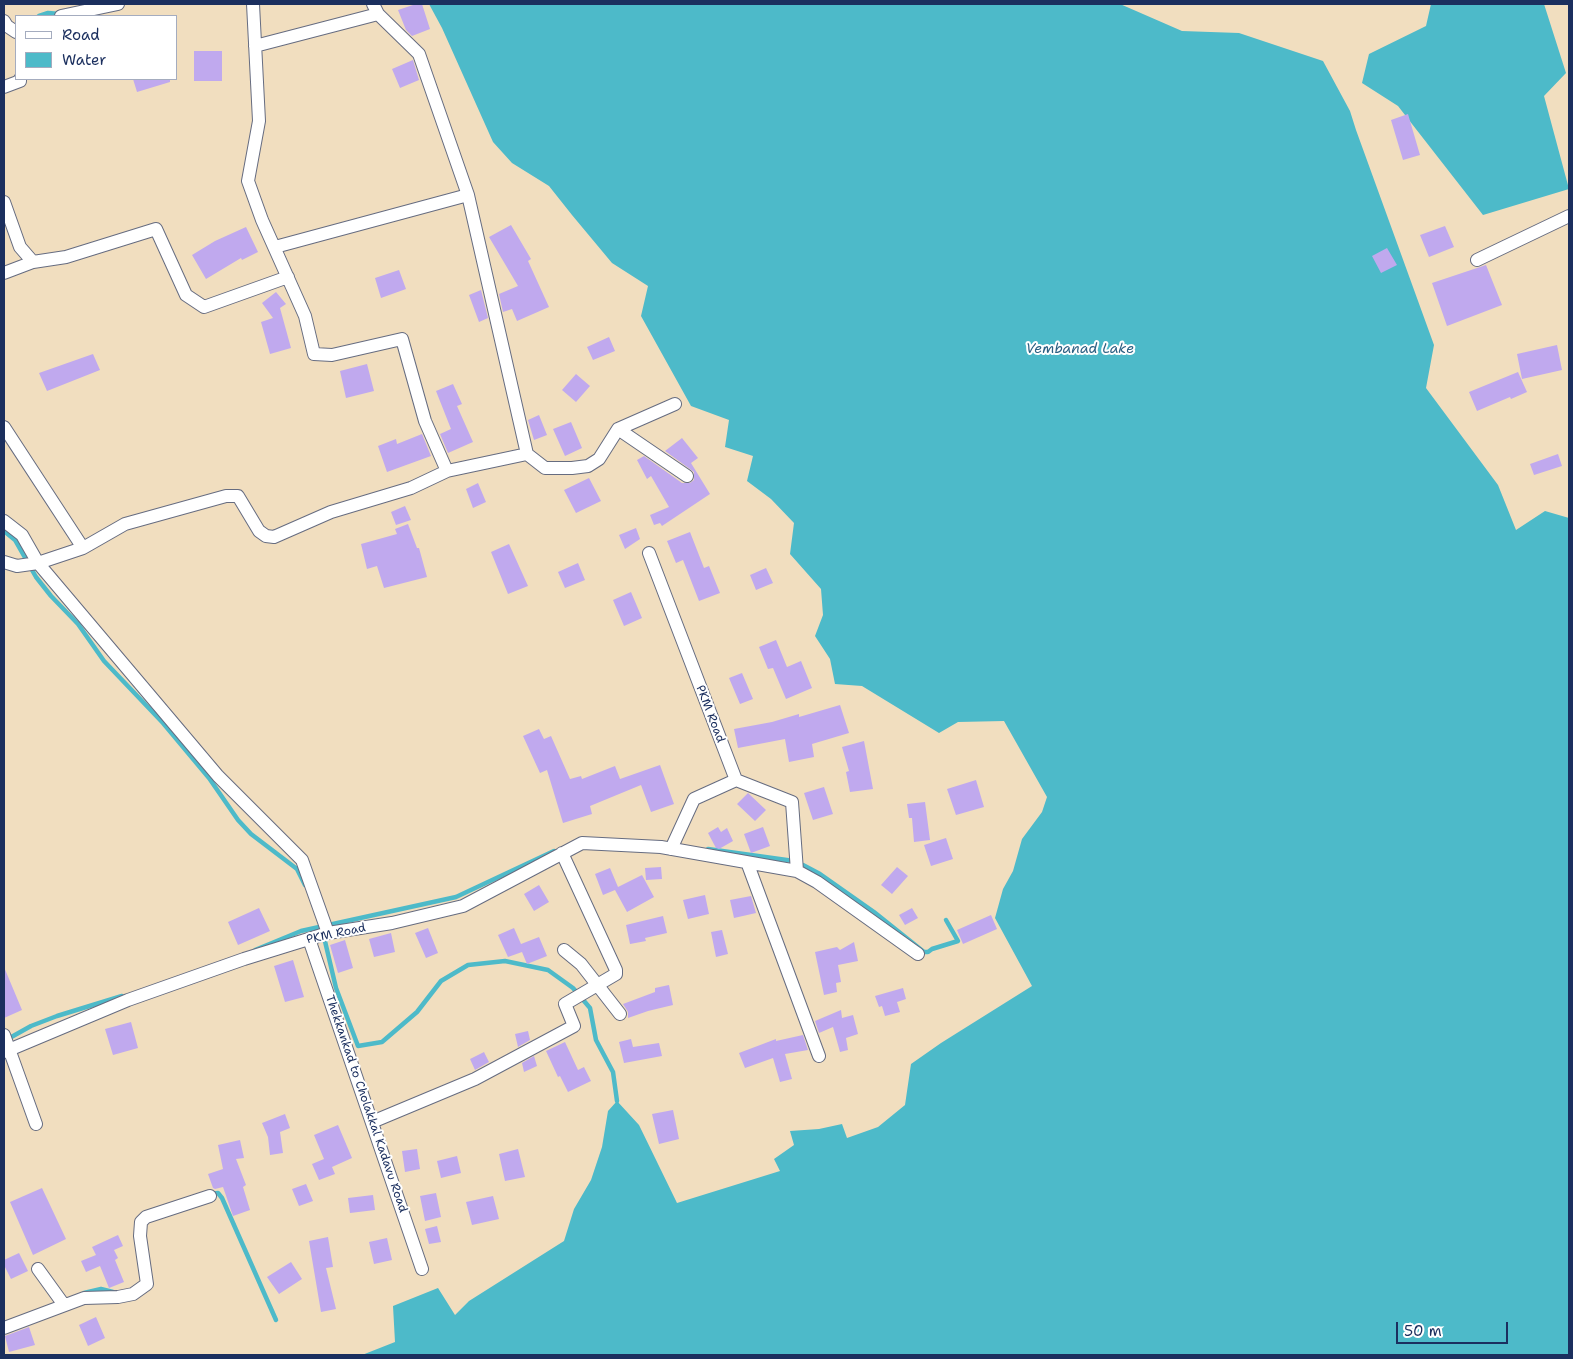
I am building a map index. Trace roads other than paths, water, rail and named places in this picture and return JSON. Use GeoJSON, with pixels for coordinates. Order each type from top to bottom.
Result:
{"type":"FeatureCollection","features":[{"type":"Feature","properties":{"kind":"street"},"geometry":{"type":"LineString","coordinates":[[66,15],[118,4]]}},
{"type":"Feature","properties":{"kind":"street"},"geometry":{"type":"LineString","coordinates":[[253,4],[259,121],[248,181],[262,220],[305,316],[314,354],[332,355],[402,339],[425,421],[447,471]]}},
{"type":"Feature","properties":{"kind":"street"},"geometry":{"type":"LineString","coordinates":[[255,46],[376,9],[419,54],[468,195],[527,454],[545,468],[588,466],[599,459],[618,429],[675,404]]}},
{"type":"Feature","properties":{"kind":"street"},"geometry":{"type":"LineString","coordinates":[[4,21],[6,26],[15,31]]}},
{"type":"Feature","properties":{"kind":"street"},"geometry":{"type":"LineString","coordinates":[[4,87],[20,80]]}},
{"type":"Feature","properties":{"kind":"street"},"geometry":{"type":"LineString","coordinates":[[275,247],[468,195]]}},
{"type":"Feature","properties":{"kind":"street"},"geometry":{"type":"LineString","coordinates":[[4,202],[20,247],[33,262]]}},
{"type":"Feature","properties":{"kind":"street"},"geometry":{"type":"LineString","coordinates":[[1477,260],[1569,216]]}},
{"type":"Feature","properties":{"kind":"street"},"geometry":{"type":"LineString","coordinates":[[4,273],[33,262],[66,257],[156,229],[186,296],[204,307],[288,277]]}},
{"type":"Feature","properties":{"kind":"street"},"geometry":{"type":"LineString","coordinates":[[4,427],[83,548]]}},
{"type":"Feature","properties":{"kind":"street"},"geometry":{"type":"LineString","coordinates":[[618,429],[687,476]]}},
{"type":"Feature","properties":{"kind":"street"},"geometry":{"type":"LineString","coordinates":[[4,562],[17,566],[38,564],[83,548],[125,524],[226,496],[238,496],[259,531],[266,536],[274,537],[331,512],[411,488],[447,471],[527,454]]}},
{"type":"Feature","properties":{"kind":"street"},"geometry":{"type":"LineString","coordinates":[[4,521],[22,535],[38,564],[218,776],[302,860],[328,933]]}},
{"type":"Feature","properties":{"kind":"street","name":"PKM Road"},"geometry":{"type":"LineString","coordinates":[[649,553],[736,780]]}},
{"type":"Feature","properties":{"kind":"street"},"geometry":{"type":"LineString","coordinates":[[671,849],[694,799],[736,780],[792,802],[797,871]]}},
{"type":"Feature","properties":{"kind":"street","name":"PKM Road"},"geometry":{"type":"LineString","coordinates":[[7,1051],[128,1000],[244,959],[328,933],[392,923],[462,906],[562,853],[589,841],[671,849],[797,871],[816,882],[918,954]]}},
{"type":"Feature","properties":{"kind":"street"},"geometry":{"type":"LineString","coordinates":[[372,1122],[475,1078],[574,1026],[565,1004],[616,974],[616,970],[562,853]]}},
{"type":"Feature","properties":{"kind":"street"},"geometry":{"type":"LineString","coordinates":[[747,862],[819,1056]]}},
{"type":"Feature","properties":{"kind":"street","name":"Thekkankad to Cholakkal Kadavu Road"},"geometry":{"type":"LineString","coordinates":[[310,939],[422,1269]]}},
{"type":"Feature","properties":{"kind":"street"},"geometry":{"type":"LineString","coordinates":[[564,950],[581,964],[620,1014]]}},
{"type":"Feature","properties":{"kind":"street"},"geometry":{"type":"LineString","coordinates":[[4,1035],[7,1051],[36,1124]]}},
{"type":"Feature","properties":{"kind":"street"},"geometry":{"type":"LineString","coordinates":[[4,1328],[84,1298],[118,1297],[134,1294],[146,1284],[140,1236],[141,1222],[146,1216],[210,1196]]}},
{"type":"Feature","properties":{"kind":"street"},"geometry":{"type":"LineString","coordinates":[[38,1269],[64,1305]]}},
{"type":"Feature","properties":{"kind":"water","name":"Vembanad Lake"},"geometry":{"type":"Polygon","coordinates":[[[429,4],[1120,4],[1182,31],[1239,33],[1323,61],[1350,111],[1434,345],[1426,388],[1498,485],[1516,530],[1545,511],[1569,518],[1569,1355],[362,1355],[395,1342],[393,1306],[438,1288],[455,1315],[469,1301],[564,1241],[574,1209],[591,1180],[602,1147],[608,1111],[617,1101],[639,1125],[677,1203],[780,1171],[774,1159],[794,1145],[790,1131],[819,1129],[842,1124],[847,1138],[878,1127],[905,1105],[911,1064],[1032,986],[995,918],[1003,889],[1013,871],[1022,839],[1042,812],[1047,797],[1004,721],[958,722],[939,733],[862,686],[835,684],[830,659],[815,636],[823,615],[821,589],[790,554],[794,523],[771,499],[747,481],[753,456],[725,447],[729,420],[691,406],[641,316],[648,286],[612,263],[549,186],[512,163],[493,142],[442,28],[429,4]]]}},
{"type":"Feature","properties":{"kind":"water"},"geometry":{"type":"Polygon","coordinates":[[[1431,4],[1544,4],[1566,73],[1544,96],[1569,189],[1483,215],[1398,106],[1362,83],[1369,54],[1426,26],[1431,4]]]}},
{"type":"Feature","properties":{"kind":"waterway"},"geometry":{"type":"LineString","coordinates":[[42,15],[48,13],[60,14]]}},
{"type":"Feature","properties":{"kind":"waterway"},"geometry":{"type":"LineString","coordinates":[[4,531],[15,540],[36,577],[51,596],[78,624],[104,661],[163,723],[209,778],[238,820],[251,834],[297,869],[305,885]]}},
{"type":"Feature","properties":{"kind":"waterway"},"geometry":{"type":"LineString","coordinates":[[708,849],[794,861]]}},
{"type":"Feature","properties":{"kind":"waterway"},"geometry":{"type":"LineString","coordinates":[[255,950],[301,931],[456,897],[554,851]]}},
{"type":"Feature","properties":{"kind":"waterway"},"geometry":{"type":"LineString","coordinates":[[803,865],[820,874],[874,912],[924,952],[958,941],[946,920]]}},
{"type":"Feature","properties":{"kind":"waterway"},"geometry":{"type":"LineString","coordinates":[[324,937],[336,988],[358,1046],[382,1042],[417,1012],[441,981],[468,965],[505,961],[548,970],[573,988],[590,1008],[596,1040],[613,1072],[617,1101]]}},
{"type":"Feature","properties":{"kind":"waterway"},"geometry":{"type":"LineString","coordinates":[[6,1040],[31,1026],[57,1016],[122,996]]}},
{"type":"Feature","properties":{"kind":"waterway"},"geometry":{"type":"LineString","coordinates":[[211,1194],[218,1193],[222,1198],[276,1320]]}},
{"type":"Feature","properties":{"kind":"waterway"},"geometry":{"type":"LineString","coordinates":[[84,1293],[101,1289],[113,1292]]}}]}
